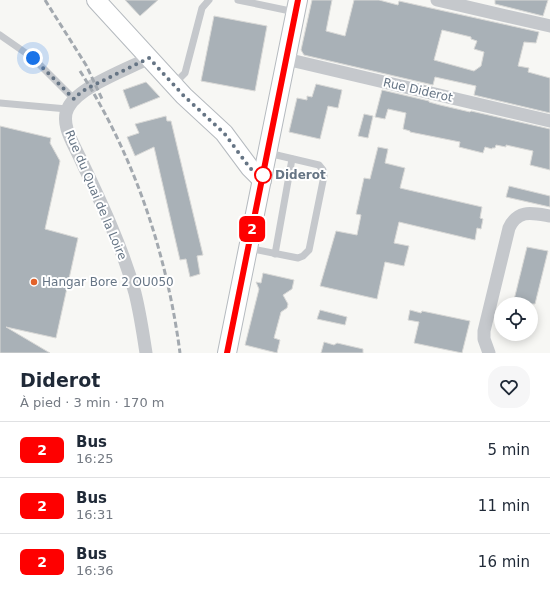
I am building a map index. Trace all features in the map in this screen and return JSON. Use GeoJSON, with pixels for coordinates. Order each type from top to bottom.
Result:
{"type":"FeatureCollection","features":[{"type":"Feature","properties":{"kind":"street"},"geometry":{"type":"LineString","coordinates":[[96,0],[174,85],[224,133],[250,168],[262,180]]}},
{"type":"Feature","properties":{"kind":"street"},"geometry":{"type":"LineString","coordinates":[[437,0],[550,26]]}},
{"type":"Feature","properties":{"kind":"street"},"geometry":{"type":"LineString","coordinates":[[227,353],[297,6]]}},
{"type":"Feature","properties":{"kind":"street"},"geometry":{"type":"LineString","coordinates":[[70,104],[81,92],[149,58]]}},
{"type":"Feature","properties":{"kind":"street","name":"Rue Diderot"},"geometry":{"type":"LineString","coordinates":[[286,59],[550,121]]}},
{"type":"Feature","properties":{"kind":"street","name":"Rue du Quai de la Loire"},"geometry":{"type":"LineString","coordinates":[[70,104],[66,115],[68,131],[96,191],[128,272],[140,317],[146,353]]}},
{"type":"Feature","properties":{"kind":"street"},"geometry":{"type":"LineString","coordinates":[[490,353],[484,339],[484,331],[508,228],[516,218],[524,214],[534,213],[550,216]]}},
{"type":"Feature","properties":{"kind":"lane"},"geometry":{"type":"LineString","coordinates":[[174,85],[186,73],[202,8],[209,0]]}},
{"type":"Feature","properties":{"kind":"lane"},"geometry":{"type":"LineString","coordinates":[[238,0],[297,6]]}},
{"type":"Feature","properties":{"kind":"lane"},"geometry":{"type":"LineString","coordinates":[[0,35],[33,58],[70,104]]}},
{"type":"Feature","properties":{"kind":"lane"},"geometry":{"type":"LineString","coordinates":[[0,103],[70,104]]}},
{"type":"Feature","properties":{"kind":"lane"},"geometry":{"type":"LineString","coordinates":[[248,248],[298,258],[303,256],[309,250],[324,176],[323,170],[319,165],[267,153]]}},
{"type":"Feature","properties":{"kind":"lane"},"geometry":{"type":"LineString","coordinates":[[276,254],[292,159]]}},
{"type":"Feature","properties":{"kind":"building"},"geometry":{"type":"Polygon","coordinates":[[[125,0],[158,0],[140,16],[125,0]]]}},
{"type":"Feature","properties":{"kind":"building"},"geometry":{"type":"Polygon","coordinates":[[[312,0],[332,0],[326,31],[345,36],[354,0],[379,0],[398,5],[399,1],[539,32],[536,43],[524,42],[518,66],[529,68],[528,72],[550,78],[550,113],[474,95],[476,86],[435,77],[433,85],[304,55],[301,50],[312,0]],[[442,30],[434,60],[474,71],[481,66],[484,52],[474,49],[477,41],[471,39],[471,37],[442,30]]]}},
{"type":"Feature","properties":{"kind":"building"},"geometry":{"type":"Polygon","coordinates":[[[495,0],[548,0],[543,16],[495,4],[495,0]]]}},
{"type":"Feature","properties":{"kind":"building"},"geometry":{"type":"Polygon","coordinates":[[[214,16],[267,26],[255,91],[201,81],[214,16]]]}},
{"type":"Feature","properties":{"kind":"building"},"geometry":{"type":"Polygon","coordinates":[[[146,82],[160,97],[130,109],[123,90],[146,82]]]}},
{"type":"Feature","properties":{"kind":"building"},"geometry":{"type":"Polygon","coordinates":[[[316,84],[342,90],[338,108],[328,106],[320,139],[289,132],[297,98],[307,100],[307,96],[312,97],[316,84]]]}},
{"type":"Feature","properties":{"kind":"building"},"geometry":{"type":"Polygon","coordinates":[[[382,90],[470,112],[550,129],[550,170],[530,165],[533,151],[506,145],[506,147],[496,145],[495,148],[492,149],[485,147],[483,153],[459,147],[460,142],[410,132],[403,129],[406,113],[388,109],[385,119],[375,117],[382,90]]]}},
{"type":"Feature","properties":{"kind":"building"},"geometry":{"type":"Polygon","coordinates":[[[364,114],[373,116],[368,138],[358,136],[364,114]]]}},
{"type":"Feature","properties":{"kind":"building"},"geometry":{"type":"Polygon","coordinates":[[[166,116],[167,121],[171,121],[203,255],[197,256],[200,274],[190,277],[186,259],[180,260],[154,147],[135,156],[127,137],[139,133],[135,124],[166,116]]]}},
{"type":"Feature","properties":{"kind":"building","name":"Hangar Bore 2 OU050"},"geometry":{"type":"Polygon","coordinates":[[[0,126],[51,138],[50,143],[60,161],[45,229],[78,238],[56,338],[6,327],[50,353],[0,353],[0,126]]]}},
{"type":"Feature","properties":{"kind":"building"},"geometry":{"type":"Polygon","coordinates":[[[378,147],[388,149],[385,163],[405,168],[400,188],[482,207],[480,218],[483,219],[481,229],[477,228],[475,240],[399,222],[394,243],[409,246],[404,266],[385,262],[377,299],[320,286],[336,231],[357,235],[361,215],[356,214],[364,178],[370,179],[378,147]]]}},
{"type":"Feature","properties":{"kind":"building"},"geometry":{"type":"Polygon","coordinates":[[[509,186],[550,196],[550,207],[506,197],[509,186]]]}},
{"type":"Feature","properties":{"kind":"building"},"geometry":{"type":"Polygon","coordinates":[[[527,247],[548,251],[537,297],[515,297],[527,247]]]}},
{"type":"Feature","properties":{"kind":"building"},"geometry":{"type":"Polygon","coordinates":[[[263,273],[294,280],[292,289],[283,295],[288,304],[287,308],[281,312],[274,338],[280,340],[277,353],[245,345],[259,289],[256,282],[261,283],[263,273]]]}},
{"type":"Feature","properties":{"kind":"building"},"geometry":{"type":"Polygon","coordinates":[[[320,310],[347,317],[345,325],[317,319],[320,310]]]}},
{"type":"Feature","properties":{"kind":"building"},"geometry":{"type":"Polygon","coordinates":[[[410,310],[470,321],[462,353],[414,343],[419,322],[408,320],[410,310]]]}},
{"type":"Feature","properties":{"kind":"building"},"geometry":{"type":"Polygon","coordinates":[[[324,342],[334,345],[337,343],[363,349],[363,353],[321,353],[324,342]]]}},
{"type":"Feature","properties":{"kind":"railway"},"geometry":{"type":"LineString","coordinates":[[45,0],[86,65],[103,101]]}},
{"type":"Feature","properties":{"kind":"railway"},"geometry":{"type":"LineString","coordinates":[[80,71],[117,137],[145,206],[157,242],[166,279],[180,353]]}},
{"type":"Feature","properties":{"kind":"bus line","name":"2"},"geometry":{"type":"LineString","coordinates":[[227,353],[298,0]]}},
{"type":"Feature","properties":{"kind":"place","name":"Diderot"},"geometry":{"type":"Point","coordinates":[263,175]}},
{"type":"Feature","properties":{"kind":"place","name":"Hangar Bore 2 OU050"},"geometry":{"type":"Point","coordinates":[34,282]}},
{"type":"Feature","properties":{"kind":"route"},"geometry":{"type":"LineString","coordinates":[[33,58],[74,99],[81,92],[90,87],[149,58],[184,96],[224,133],[250,168],[262,180],[263,175]]}}]}
